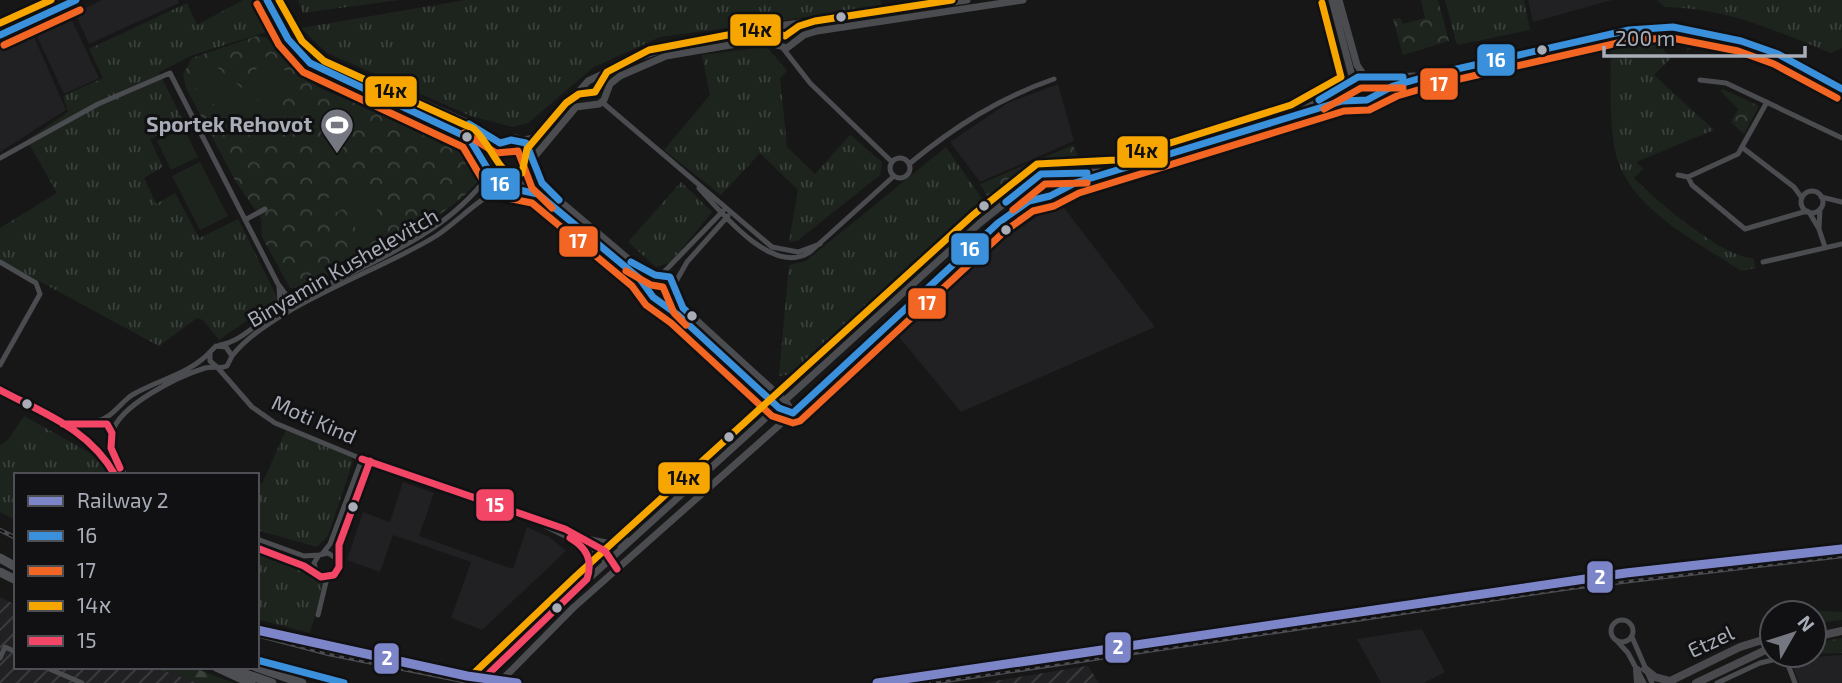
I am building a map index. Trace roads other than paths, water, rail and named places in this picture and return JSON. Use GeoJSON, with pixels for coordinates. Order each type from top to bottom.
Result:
{"type":"FeatureCollection","features":[{"type":"Feature","properties":{"kind":"main road","name":"Etzel"},"geometry":{"type":"LineString","coordinates":[[1668,682],[1733,650],[1758,642]]}},
{"type":"Feature","properties":{"kind":"main road","name":"Etzel"},"geometry":{"type":"LineString","coordinates":[[1696,683],[1758,653]]}},
{"type":"Feature","properties":{"kind":"main road"},"geometry":{"type":"LineString","coordinates":[[259,661],[344,683]]}},
{"type":"Feature","properties":{"kind":"main road"},"geometry":{"type":"LineString","coordinates":[[259,668],[302,683]]}},
{"type":"Feature","properties":{"kind":"main road"},"geometry":{"type":"LineString","coordinates":[[220,669],[251,683]]}},
{"type":"Feature","properties":{"kind":"main road"},"geometry":{"type":"LineString","coordinates":[[231,669],[272,683]]}},
{"type":"Feature","properties":{"kind":"main road"},"geometry":{"type":"LineString","coordinates":[[1637,683],[1641,669],[1668,682]]}},
{"type":"Feature","properties":{"kind":"street"},"geometry":{"type":"LineString","coordinates":[[0,34],[76,0]]}},
{"type":"Feature","properties":{"kind":"street"},"geometry":{"type":"LineString","coordinates":[[267,0],[288,41],[306,61],[340,79],[460,132],[480,148],[496,182],[506,187],[524,187],[538,194],[648,286],[653,297],[660,300],[779,408],[793,413]]}},
{"type":"Feature","properties":{"kind":"street"},"geometry":{"type":"LineString","coordinates":[[279,0],[300,39],[321,58],[466,122],[500,143],[534,138],[544,131],[585,83],[664,49],[778,28],[967,0]]}},
{"type":"Feature","properties":{"kind":"street"},"geometry":{"type":"LineString","coordinates":[[602,102],[620,76],[666,56],[755,40],[779,45],[795,43],[817,31],[1023,0]]}},
{"type":"Feature","properties":{"kind":"street"},"geometry":{"type":"LineString","coordinates":[[1332,0],[1351,82],[1350,94],[1359,101]]}},
{"type":"Feature","properties":{"kind":"street"},"geometry":{"type":"LineString","coordinates":[[1339,0],[1357,65],[1374,88],[1370,98]]}},
{"type":"Feature","properties":{"kind":"street"},"geometry":{"type":"LineString","coordinates":[[791,27],[797,35],[796,65]]}},
{"type":"Feature","properties":{"kind":"street"},"geometry":{"type":"LineString","coordinates":[[499,683],[617,569],[793,413],[998,223],[1022,205],[1118,170],[1295,115],[1342,101],[1370,98],[1397,84],[1616,32],[1672,27],[1753,44],[1842,89]]}},
{"type":"Feature","properties":{"kind":"street"},"geometry":{"type":"LineString","coordinates":[[778,28],[774,33],[779,45],[810,83],[892,162]]}},
{"type":"Feature","properties":{"kind":"street"},"geometry":{"type":"LineString","coordinates":[[0,158],[98,104],[170,73],[278,284],[287,296],[297,301]]}},
{"type":"Feature","properties":{"kind":"street"},"geometry":{"type":"LineString","coordinates":[[1295,115],[1351,82],[1367,78],[1439,73]]}},
{"type":"Feature","properties":{"kind":"street"},"geometry":{"type":"LineString","coordinates":[[595,79],[602,82],[607,93]]}},
{"type":"Feature","properties":{"kind":"street"},"geometry":{"type":"LineString","coordinates":[[909,163],[968,119],[1011,96],[1054,79]]}},
{"type":"Feature","properties":{"kind":"street"},"geometry":{"type":"LineString","coordinates":[[1700,79],[1727,83],[1842,138]]}},
{"type":"Feature","properties":{"kind":"street"},"geometry":{"type":"LineString","coordinates":[[581,90],[583,98],[589,104]]}},
{"type":"Feature","properties":{"kind":"street"},"geometry":{"type":"LineString","coordinates":[[535,156],[573,110],[602,102],[778,250],[798,252],[820,244]]}},
{"type":"Feature","properties":{"kind":"street"},"geometry":{"type":"LineString","coordinates":[[1678,175],[1688,177],[1728,160],[1744,148],[1768,102]]}},
{"type":"Feature","properties":{"kind":"street"},"geometry":{"type":"LineString","coordinates":[[519,141],[529,146],[535,156],[538,176],[548,191],[639,268],[670,277],[683,308],[786,402],[793,413]]}},
{"type":"Feature","properties":{"kind":"street"},"geometry":{"type":"LineString","coordinates":[[489,170],[490,155],[500,143]]}},
{"type":"Feature","properties":{"kind":"street"},"geometry":{"type":"LineString","coordinates":[[1744,148],[1794,187],[1842,202]]}},
{"type":"Feature","properties":{"kind":"street"},"geometry":{"type":"LineString","coordinates":[[687,175],[728,218],[776,256],[800,257],[820,244],[894,176],[906,177],[911,170],[909,163],[902,158],[892,162]]}},
{"type":"Feature","properties":{"kind":"street"},"geometry":{"type":"LineString","coordinates":[[892,162],[890,170],[894,176]]}},
{"type":"Feature","properties":{"kind":"street"},"geometry":{"type":"LineString","coordinates":[[515,188],[530,181],[536,166]]}},
{"type":"Feature","properties":{"kind":"street","name":"Binyamin Kushelevitch"},"geometry":{"type":"LineString","coordinates":[[220,345],[237,339],[276,311],[431,229],[470,199],[489,170]]}},
{"type":"Feature","properties":{"kind":"street"},"geometry":{"type":"LineString","coordinates":[[480,683],[633,538],[786,402],[980,223],[1047,173],[1073,175],[1118,170]]}},
{"type":"Feature","properties":{"kind":"street"},"geometry":{"type":"LineString","coordinates":[[1047,173],[1056,179],[1054,193]]}},
{"type":"Feature","properties":{"kind":"street"},"geometry":{"type":"LineString","coordinates":[[1688,177],[1692,185],[1745,229],[1842,202]]}},
{"type":"Feature","properties":{"kind":"street"},"geometry":{"type":"LineString","coordinates":[[1036,179],[1035,190],[1045,197]]}},
{"type":"Feature","properties":{"kind":"street","name":"Binyamin Kushelevitch"},"geometry":{"type":"LineString","coordinates":[[232,356],[251,337],[276,320],[423,243],[493,192],[506,187]]}},
{"type":"Feature","properties":{"kind":"street"},"geometry":{"type":"LineString","coordinates":[[1794,187],[1819,229],[1825,247]]}},
{"type":"Feature","properties":{"kind":"street"},"geometry":{"type":"LineString","coordinates":[[1790,215],[1809,192]]}},
{"type":"Feature","properties":{"kind":"street"},"geometry":{"type":"LineString","coordinates":[[1819,229],[1821,197]]}},
{"type":"Feature","properties":{"kind":"street"},"geometry":{"type":"LineString","coordinates":[[245,219],[265,209]]}},
{"type":"Feature","properties":{"kind":"street"},"geometry":{"type":"LineString","coordinates":[[648,286],[659,274],[674,265],[721,211],[729,209]]}},
{"type":"Feature","properties":{"kind":"street"},"geometry":{"type":"LineString","coordinates":[[660,300],[668,299],[687,262],[728,218],[729,209]]}},
{"type":"Feature","properties":{"kind":"street"},"geometry":{"type":"LineString","coordinates":[[1763,262],[1842,244]]}},
{"type":"Feature","properties":{"kind":"street"},"geometry":{"type":"LineString","coordinates":[[0,365],[40,294],[36,283],[1,263]]}},
{"type":"Feature","properties":{"kind":"street"},"geometry":{"type":"LineString","coordinates":[[276,311],[280,302],[278,284]]}},
{"type":"Feature","properties":{"kind":"street"},"geometry":{"type":"LineString","coordinates":[[0,390],[92,443],[105,445],[112,436],[118,418],[137,401],[204,368],[227,366],[232,356],[228,348],[220,345],[200,362],[132,395],[107,417],[95,422],[64,425]]}},
{"type":"Feature","properties":{"kind":"street"},"geometry":{"type":"LineString","coordinates":[[210,352],[210,361],[217,368]]}},
{"type":"Feature","properties":{"kind":"street","name":"Moti Kind"},"geometry":{"type":"LineString","coordinates":[[217,368],[252,407],[267,418],[362,459],[584,541],[617,569]]}},
{"type":"Feature","properties":{"kind":"street"},"geometry":{"type":"LineString","coordinates":[[767,384],[786,392],[808,382]]}},
{"type":"Feature","properties":{"kind":"street"},"geometry":{"type":"LineString","coordinates":[[764,394],[770,406],[769,417]]}},
{"type":"Feature","properties":{"kind":"street"},"geometry":{"type":"LineString","coordinates":[[95,422],[109,425],[113,453],[124,473]]}},
{"type":"Feature","properties":{"kind":"street"},"geometry":{"type":"LineString","coordinates":[[95,422],[88,432],[92,443],[114,473]]}},
{"type":"Feature","properties":{"kind":"street"},"geometry":{"type":"LineString","coordinates":[[318,575],[314,565],[330,545],[362,459]]}},
{"type":"Feature","properties":{"kind":"street"},"geometry":{"type":"LineString","coordinates":[[318,615],[327,578],[338,570],[339,545],[370,461]]}},
{"type":"Feature","properties":{"kind":"street"},"geometry":{"type":"LineString","coordinates":[[583,584],[591,562],[584,541],[616,544],[633,538]]}},
{"type":"Feature","properties":{"kind":"street"},"geometry":{"type":"LineString","coordinates":[[259,540],[304,556],[330,554],[337,559]]}},
{"type":"Feature","properties":{"kind":"street"},"geometry":{"type":"LineString","coordinates":[[259,549],[327,578]]}},
{"type":"Feature","properties":{"kind":"street"},"geometry":{"type":"LineString","coordinates":[[1644,683],[1641,669],[1632,637],[1630,623],[1618,621],[1611,633],[1617,641],[1641,669],[1652,683]]}},
{"type":"Feature","properties":{"kind":"street"},"geometry":{"type":"LineString","coordinates":[[1617,641],[1625,642],[1632,637]]}},
{"type":"Feature","properties":{"kind":"street"},"geometry":{"type":"LineString","coordinates":[[0,658],[5,647],[14,651]]}},
{"type":"Feature","properties":{"kind":"street"},"geometry":{"type":"LineString","coordinates":[[1717,683],[1760,663],[1785,659],[1795,683]]}},
{"type":"Feature","properties":{"kind":"street"},"geometry":{"type":"LineString","coordinates":[[50,669],[82,683]]}},
{"type":"Feature","properties":{"kind":"railway"},"geometry":{"type":"LineString","coordinates":[[0,530],[14,537]]}},
{"type":"Feature","properties":{"kind":"railway"},"geometry":{"type":"LineString","coordinates":[[931,683],[1570,588],[1842,556]]}},
{"type":"Feature","properties":{"kind":"railway"},"geometry":{"type":"LineString","coordinates":[[259,636],[329,654],[473,683]]}},
{"type":"Feature","properties":{"kind":"rail line","name":"2"},"geometry":{"type":"LineString","coordinates":[[877,683],[1626,573],[1842,549]]}},
{"type":"Feature","properties":{"kind":"rail line","name":"2"},"geometry":{"type":"LineString","coordinates":[[259,630],[467,676],[517,683]]}},
{"type":"Feature","properties":{"kind":"place","name":"Sportek Rehovot"},"geometry":{"type":"Point","coordinates":[337,155]}}]}
